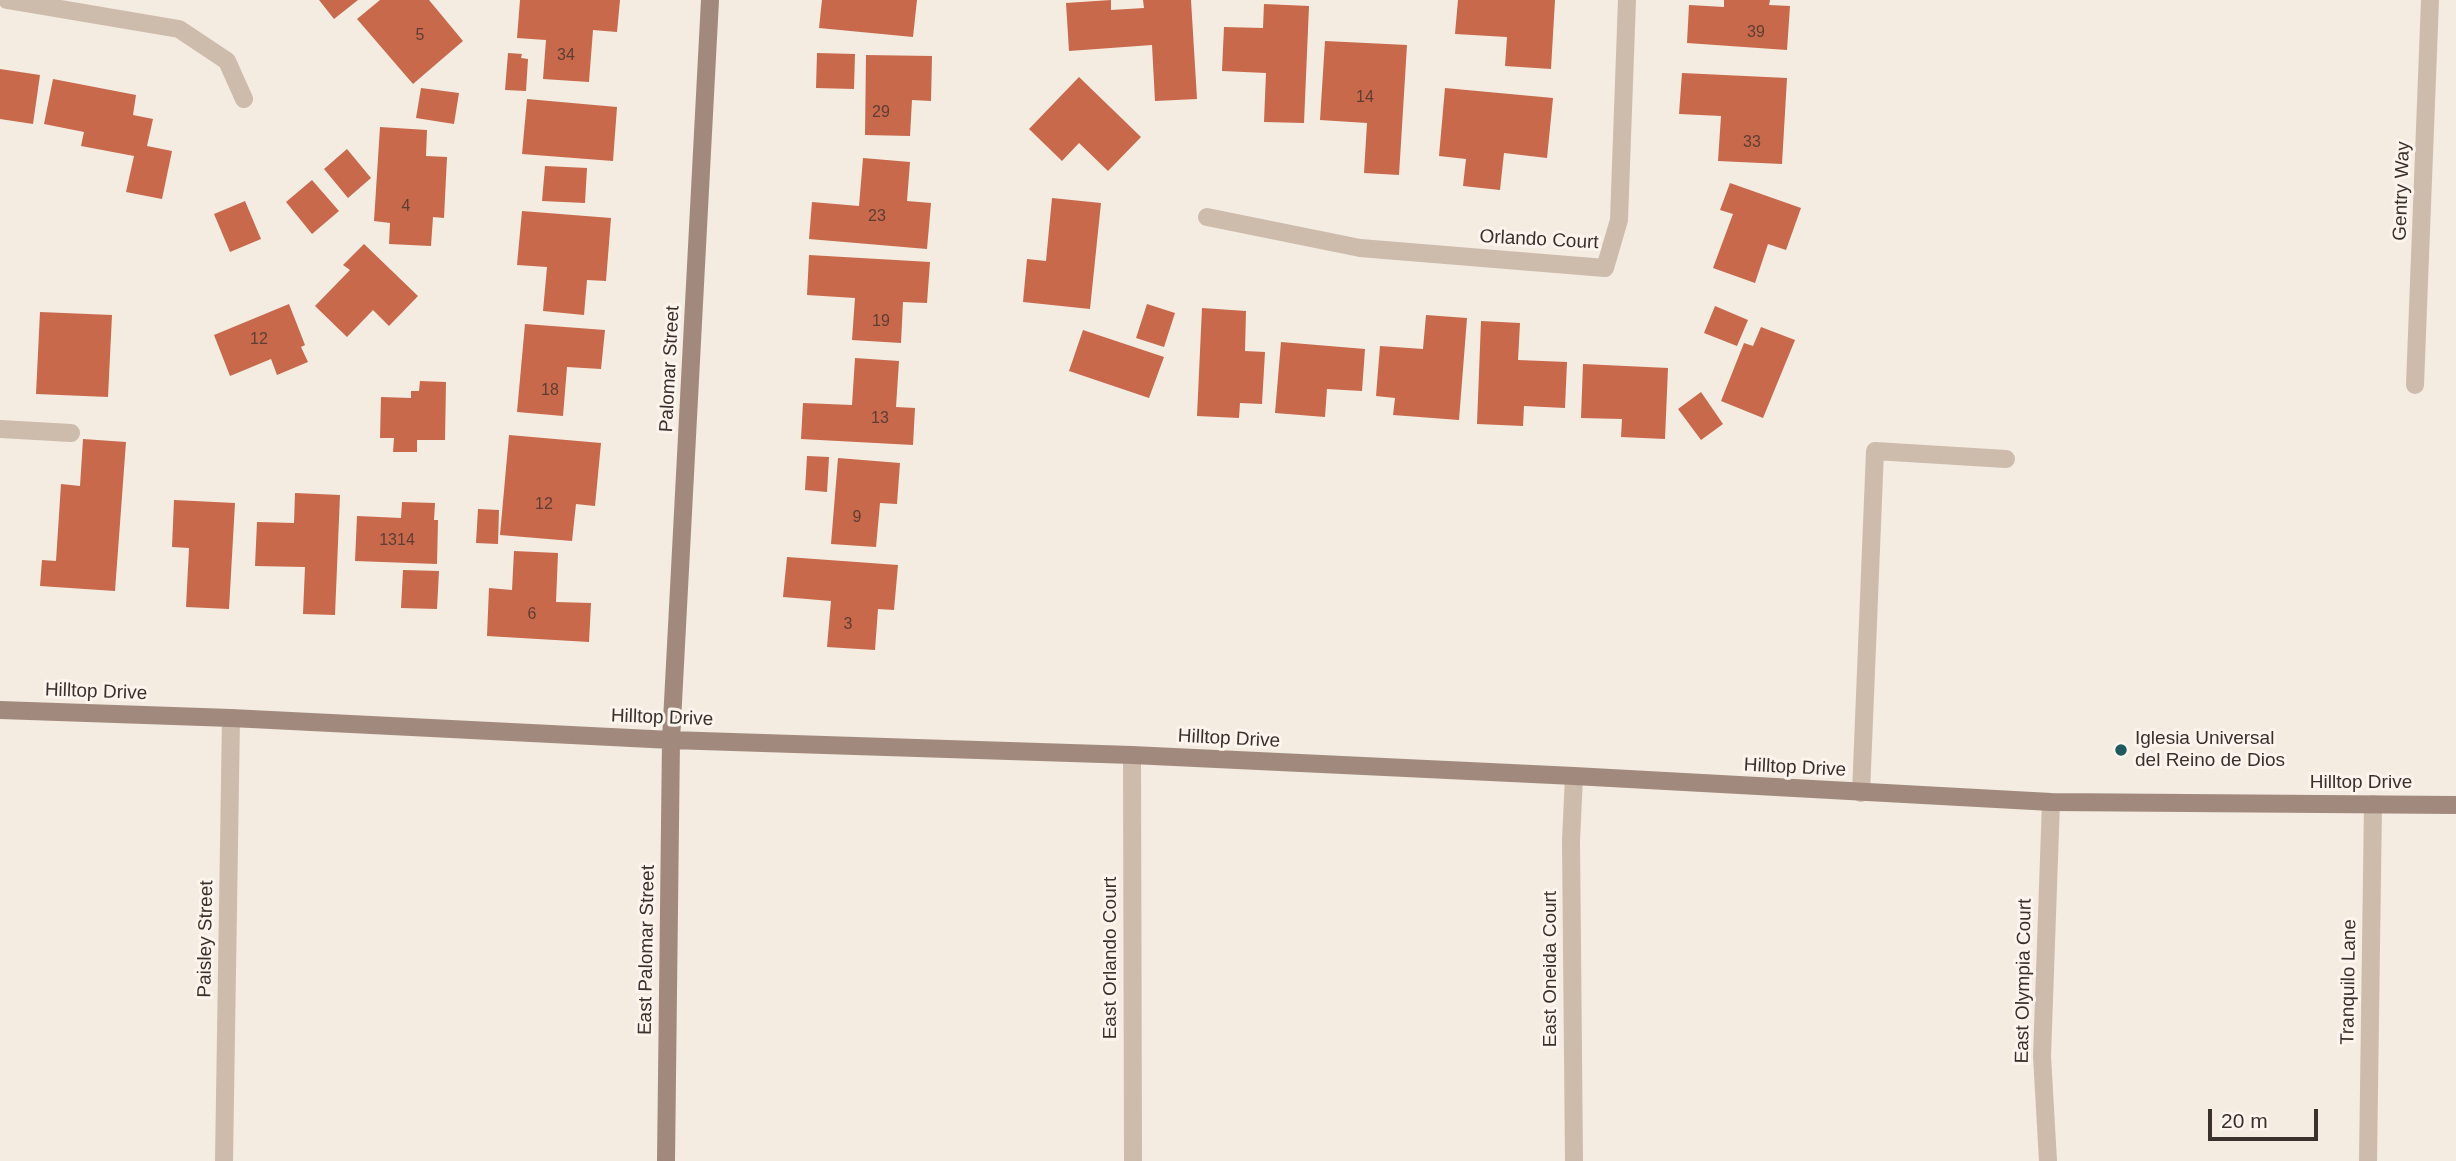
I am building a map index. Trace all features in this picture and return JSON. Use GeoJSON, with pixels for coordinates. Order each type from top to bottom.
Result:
{"type":"FeatureCollection","features":[{"type":"Feature","properties":{"kind":"main road","name":"Palomar Street"},"geometry":{"type":"LineString","coordinates":[[671,740],[709,0]]}},
{"type":"Feature","properties":{"kind":"main road","name":"Hilltop Drive"},"geometry":{"type":"LineString","coordinates":[[0,710],[230,718],[671,740],[1132,755],[2051,802],[2456,805]]}},
{"type":"Feature","properties":{"kind":"main road","name":"East Palomar Street"},"geometry":{"type":"LineString","coordinates":[[666,1161],[671,740]]}},
{"type":"Feature","properties":{"kind":"street"},"geometry":{"type":"LineString","coordinates":[[7,0],[179,29],[227,61],[243,99]]}},
{"type":"Feature","properties":{"kind":"street","name":"Orlando Court"},"geometry":{"type":"LineString","coordinates":[[1207,217],[1360,248],[1605,268],[1619,220],[1627,0]]}},
{"type":"Feature","properties":{"kind":"street","name":"Gentry Way"},"geometry":{"type":"LineString","coordinates":[[2414,385],[2430,0]]}},
{"type":"Feature","properties":{"kind":"street"},"geometry":{"type":"LineString","coordinates":[[0,429],[71,433]]}},
{"type":"Feature","properties":{"kind":"street"},"geometry":{"type":"LineString","coordinates":[[1861,793],[1875,451],[2006,459]]}},
{"type":"Feature","properties":{"kind":"street","name":"Paisley Street"},"geometry":{"type":"LineString","coordinates":[[224,1161],[230,718]]}},
{"type":"Feature","properties":{"kind":"street","name":"East Orlando Court"},"geometry":{"type":"LineString","coordinates":[[1132,755],[1133,1161]]}},
{"type":"Feature","properties":{"kind":"street","name":"East Oneida Court"},"geometry":{"type":"LineString","coordinates":[[1574,776],[1574,1161]]}},
{"type":"Feature","properties":{"kind":"street","name":"East Olympia Court"},"geometry":{"type":"LineString","coordinates":[[2048,1161],[2042,1056],[2051,802]]}},
{"type":"Feature","properties":{"kind":"street","name":"Tranquilo Lane"},"geometry":{"type":"LineString","coordinates":[[2368,1161],[2373,804]]}},
{"type":"Feature","properties":{"kind":"building"},"geometry":{"type":"Polygon","coordinates":[[[319,0],[358,0],[334,19],[319,0]]]}},
{"type":"Feature","properties":{"kind":"building"},"geometry":{"type":"Polygon","coordinates":[[[380,0],[429,0],[463,41],[413,84],[357,19],[380,0]]]}},
{"type":"Feature","properties":{"kind":"building"},"geometry":{"type":"Polygon","coordinates":[[[520,0],[620,0],[617,32],[593,30],[589,82],[543,79],[546,40],[517,38],[520,0]]]}},
{"type":"Feature","properties":{"kind":"building"},"geometry":{"type":"Polygon","coordinates":[[[822,0],[917,0],[913,37],[819,28],[822,0]]]}},
{"type":"Feature","properties":{"kind":"building"},"geometry":{"type":"Polygon","coordinates":[[[1111,0],[1111,10],[1144,8],[1143,0],[1191,0],[1197,99],[1155,101],[1152,45],[1069,51],[1066,3],[1111,0]]]}},
{"type":"Feature","properties":{"kind":"building"},"geometry":{"type":"Polygon","coordinates":[[[1458,0],[1555,0],[1551,69],[1505,66],[1507,37],[1455,34],[1458,0]]]}},
{"type":"Feature","properties":{"kind":"building"},"geometry":{"type":"Polygon","coordinates":[[[1724,0],[1770,0],[1769,5],[1790,6],[1787,50],[1687,43],[1689,5],[1724,7],[1724,0]]]}},
{"type":"Feature","properties":{"kind":"building"},"geometry":{"type":"Polygon","coordinates":[[[1264,4],[1309,6],[1304,123],[1264,122],[1266,73],[1222,71],[1224,27],[1263,28],[1264,4]]]}},
{"type":"Feature","properties":{"kind":"building"},"geometry":{"type":"Polygon","coordinates":[[[1325,41],[1407,45],[1399,175],[1364,173],[1367,123],[1320,120],[1325,41]]]}},
{"type":"Feature","properties":{"kind":"building"},"geometry":{"type":"Polygon","coordinates":[[[508,53],[522,54],[521,58],[528,59],[526,91],[505,90],[508,53]]]}},
{"type":"Feature","properties":{"kind":"building"},"geometry":{"type":"Polygon","coordinates":[[[817,53],[855,54],[854,89],[816,88],[817,53]]]}},
{"type":"Feature","properties":{"kind":"building"},"geometry":{"type":"Polygon","coordinates":[[[866,55],[932,56],[931,101],[912,100],[910,136],[865,135],[866,55]]]}},
{"type":"Feature","properties":{"kind":"building"},"geometry":{"type":"Polygon","coordinates":[[[0,69],[40,75],[33,124],[0,119],[0,69]]]}},
{"type":"Feature","properties":{"kind":"building"},"geometry":{"type":"Polygon","coordinates":[[[1682,73],[1787,78],[1782,164],[1718,161],[1721,116],[1679,114],[1682,73]]]}},
{"type":"Feature","properties":{"kind":"building"},"geometry":{"type":"Polygon","coordinates":[[[1079,77],[1141,137],[1108,171],[1079,143],[1062,161],[1029,129],[1079,77]]]}},
{"type":"Feature","properties":{"kind":"building"},"geometry":{"type":"Polygon","coordinates":[[[53,79],[136,95],[133,115],[153,119],[147,146],[172,151],[162,199],[126,192],[134,156],[81,146],[84,132],[44,124],[53,79]]]}},
{"type":"Feature","properties":{"kind":"building"},"geometry":{"type":"Polygon","coordinates":[[[421,88],[459,93],[454,124],[416,118],[421,88]]]}},
{"type":"Feature","properties":{"kind":"building"},"geometry":{"type":"Polygon","coordinates":[[[1445,88],[1553,98],[1547,158],[1504,153],[1500,190],[1463,186],[1466,159],[1439,156],[1445,88]]]}},
{"type":"Feature","properties":{"kind":"building"},"geometry":{"type":"Polygon","coordinates":[[[527,99],[617,107],[613,161],[522,154],[527,99]]]}},
{"type":"Feature","properties":{"kind":"building"},"geometry":{"type":"Polygon","coordinates":[[[380,127],[427,130],[426,156],[447,157],[444,218],[433,217],[431,246],[389,244],[390,223],[374,221],[380,127]]]}},
{"type":"Feature","properties":{"kind":"building"},"geometry":{"type":"Polygon","coordinates":[[[347,149],[371,178],[348,198],[324,169],[347,149]]]}},
{"type":"Feature","properties":{"kind":"building"},"geometry":{"type":"Polygon","coordinates":[[[863,158],[910,162],[907,201],[931,203],[927,249],[809,239],[812,202],[859,206],[863,158]]]}},
{"type":"Feature","properties":{"kind":"building"},"geometry":{"type":"Polygon","coordinates":[[[545,166],[587,168],[585,203],[542,201],[545,166]]]}},
{"type":"Feature","properties":{"kind":"building"},"geometry":{"type":"Polygon","coordinates":[[[312,180],[339,211],[312,234],[286,202],[312,180]]]}},
{"type":"Feature","properties":{"kind":"building"},"geometry":{"type":"Polygon","coordinates":[[[1730,183],[1801,208],[1786,250],[1768,244],[1755,283],[1713,268],[1733,214],[1720,210],[1730,183]]]}},
{"type":"Feature","properties":{"kind":"building"},"geometry":{"type":"Polygon","coordinates":[[[1052,198],[1101,203],[1090,309],[1023,302],[1027,259],[1046,261],[1052,198]]]}},
{"type":"Feature","properties":{"kind":"building"},"geometry":{"type":"Polygon","coordinates":[[[245,201],[261,239],[230,252],[214,214],[245,201]]]}},
{"type":"Feature","properties":{"kind":"building"},"geometry":{"type":"Polygon","coordinates":[[[522,211],[611,218],[606,281],[587,280],[584,315],[543,311],[547,267],[517,265],[522,211]]]}},
{"type":"Feature","properties":{"kind":"building"},"geometry":{"type":"Polygon","coordinates":[[[364,244],[418,296],[389,326],[373,310],[347,337],[315,306],[350,270],[343,265],[364,244]]]}},
{"type":"Feature","properties":{"kind":"building"},"geometry":{"type":"Polygon","coordinates":[[[809,255],[930,262],[927,303],[903,302],[901,343],[852,340],[855,298],[807,295],[809,255]]]}},
{"type":"Feature","properties":{"kind":"building"},"geometry":{"type":"Polygon","coordinates":[[[289,304],[305,345],[301,347],[308,362],[277,375],[271,359],[230,376],[214,335],[289,304]]]}},
{"type":"Feature","properties":{"kind":"building"},"geometry":{"type":"Polygon","coordinates":[[[1147,304],[1175,313],[1164,347],[1136,338],[1147,304]]]}},
{"type":"Feature","properties":{"kind":"building"},"geometry":{"type":"Polygon","coordinates":[[[1715,306],[1748,320],[1737,346],[1704,333],[1715,306]]]}},
{"type":"Feature","properties":{"kind":"building"},"geometry":{"type":"Polygon","coordinates":[[[1202,308],[1246,311],[1245,351],[1265,352],[1262,404],[1240,403],[1239,418],[1197,416],[1202,308]]]}},
{"type":"Feature","properties":{"kind":"building"},"geometry":{"type":"Polygon","coordinates":[[[40,312],[112,315],[108,397],[36,394],[40,312]]]}},
{"type":"Feature","properties":{"kind":"building"},"geometry":{"type":"Polygon","coordinates":[[[1426,315],[1467,318],[1459,420],[1393,415],[1395,398],[1376,396],[1380,346],[1423,349],[1426,315]]]}},
{"type":"Feature","properties":{"kind":"building"},"geometry":{"type":"Polygon","coordinates":[[[1481,321],[1520,323],[1518,360],[1567,362],[1565,408],[1524,406],[1523,426],[1477,424],[1481,321]]]}},
{"type":"Feature","properties":{"kind":"building"},"geometry":{"type":"Polygon","coordinates":[[[525,324],[605,330],[601,369],[567,367],[563,416],[517,412],[525,324]]]}},
{"type":"Feature","properties":{"kind":"building"},"geometry":{"type":"Polygon","coordinates":[[[1761,327],[1795,340],[1763,418],[1721,401],[1744,343],[1753,346],[1761,327]]]}},
{"type":"Feature","properties":{"kind":"building"},"geometry":{"type":"Polygon","coordinates":[[[1083,330],[1164,357],[1149,398],[1069,371],[1083,330]]]}},
{"type":"Feature","properties":{"kind":"building"},"geometry":{"type":"Polygon","coordinates":[[[1281,342],[1365,349],[1362,391],[1327,389],[1325,417],[1275,413],[1281,342]]]}},
{"type":"Feature","properties":{"kind":"building"},"geometry":{"type":"Polygon","coordinates":[[[855,358],[899,361],[896,407],[915,408],[913,445],[801,439],[803,403],[852,405],[855,358]]]}},
{"type":"Feature","properties":{"kind":"building"},"geometry":{"type":"Polygon","coordinates":[[[1583,364],[1668,368],[1665,439],[1621,437],[1622,419],[1581,418],[1583,364]]]}},
{"type":"Feature","properties":{"kind":"building"},"geometry":{"type":"Polygon","coordinates":[[[420,381],[446,382],[445,440],[417,440],[417,452],[393,452],[394,438],[380,438],[381,397],[411,398],[411,391],[419,391],[420,381]]]}},
{"type":"Feature","properties":{"kind":"building"},"geometry":{"type":"Polygon","coordinates":[[[1701,392],[1723,424],[1701,440],[1678,409],[1701,392]]]}},
{"type":"Feature","properties":{"kind":"building"},"geometry":{"type":"Polygon","coordinates":[[[509,435],[601,443],[595,506],[576,504],[572,541],[500,535],[509,435]]]}},
{"type":"Feature","properties":{"kind":"building"},"geometry":{"type":"Polygon","coordinates":[[[83,439],[126,442],[115,591],[40,586],[42,560],[56,561],[61,484],[80,486],[83,439]]]}},
{"type":"Feature","properties":{"kind":"building"},"geometry":{"type":"Polygon","coordinates":[[[807,456],[829,457],[827,492],[805,490],[807,456]]]}},
{"type":"Feature","properties":{"kind":"building"},"geometry":{"type":"Polygon","coordinates":[[[838,458],[900,463],[897,504],[880,503],[876,547],[831,544],[838,458]]]}},
{"type":"Feature","properties":{"kind":"building"},"geometry":{"type":"Polygon","coordinates":[[[295,493],[340,495],[335,615],[303,614],[305,567],[255,566],[257,522],[294,523],[295,493]]]}},
{"type":"Feature","properties":{"kind":"building"},"geometry":{"type":"Polygon","coordinates":[[[174,500],[235,503],[229,609],[186,607],[189,548],[172,547],[174,500]]]}},
{"type":"Feature","properties":{"kind":"building"},"geometry":{"type":"Polygon","coordinates":[[[402,502],[435,503],[434,520],[438,520],[437,564],[355,561],[357,516],[401,518],[402,502]]]}},
{"type":"Feature","properties":{"kind":"building"},"geometry":{"type":"Polygon","coordinates":[[[478,509],[499,510],[498,544],[476,543],[478,509]]]}},
{"type":"Feature","properties":{"kind":"building"},"geometry":{"type":"Polygon","coordinates":[[[514,551],[558,553],[556,602],[591,603],[589,642],[487,636],[489,588],[512,590],[514,551]]]}},
{"type":"Feature","properties":{"kind":"building"},"geometry":{"type":"Polygon","coordinates":[[[787,557],[898,565],[894,610],[878,609],[875,650],[827,647],[831,601],[783,597],[787,557]]]}},
{"type":"Feature","properties":{"kind":"building"},"geometry":{"type":"Polygon","coordinates":[[[403,570],[439,571],[437,609],[401,608],[403,570]]]}},
{"type":"Feature","properties":{"kind":"place","name":"Iglesia Universal del Reino de Dios"},"geometry":{"type":"Point","coordinates":[2121,750]}}]}
